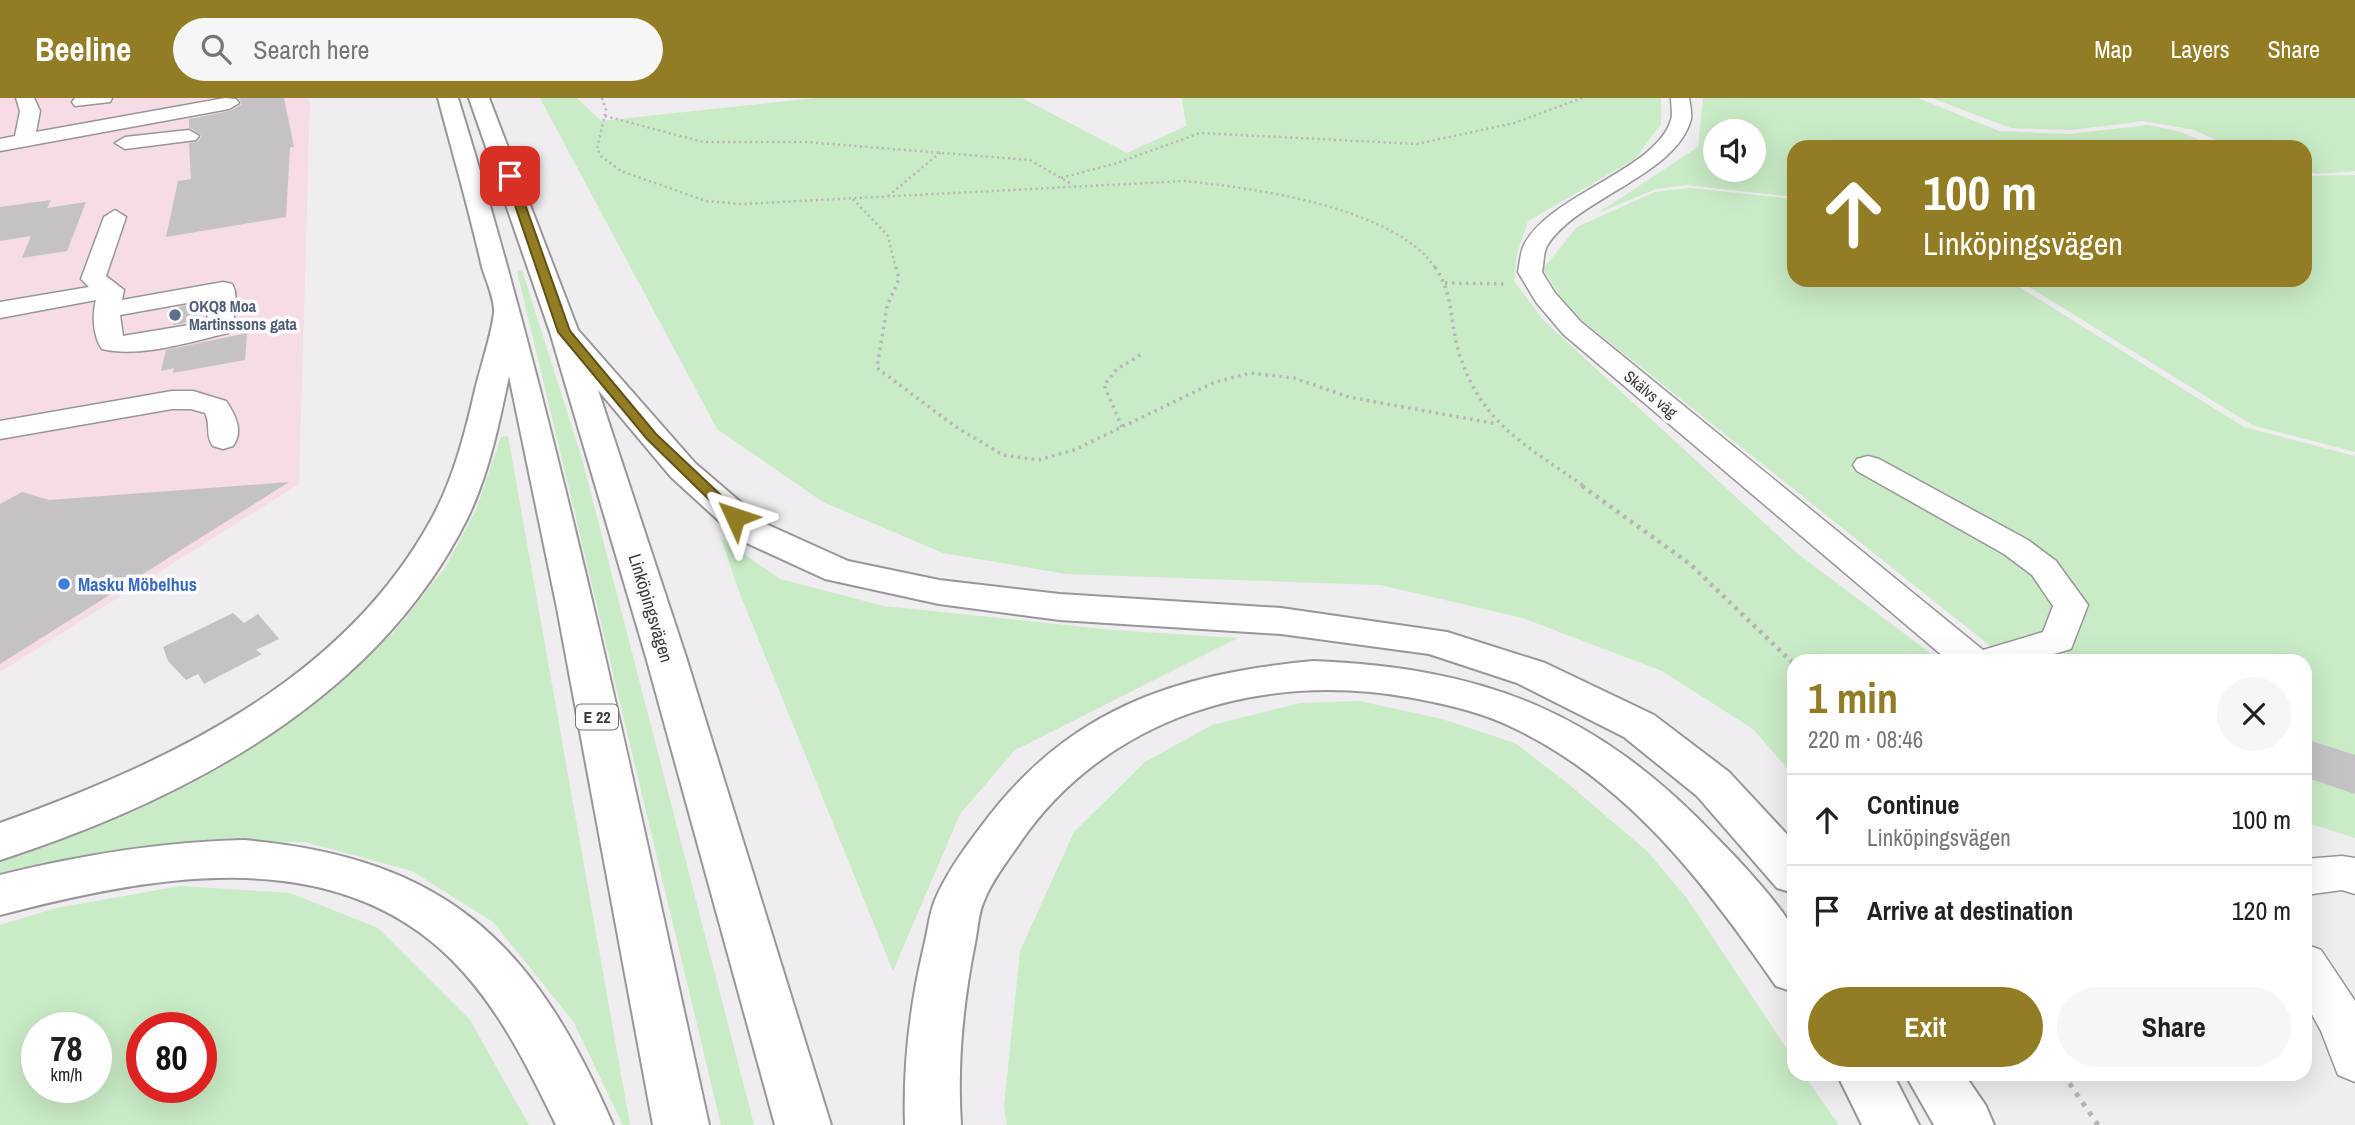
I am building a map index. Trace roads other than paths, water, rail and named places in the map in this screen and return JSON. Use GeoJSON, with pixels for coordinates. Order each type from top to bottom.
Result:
{"type":"FeatureCollection","features":[{"type":"Feature","properties":{"kind":"highway","name":"E 22"},"geometry":{"type":"LineString","coordinates":[[448,98],[474,182],[538,428],[681,1125]]}},
{"type":"Feature","properties":{"kind":"highway","name":"Linköpingsvägen"},"geometry":{"type":"LineString","coordinates":[[479,98],[564,332],[666,657],[803,1125]]}},
{"type":"Feature","properties":{"kind":"highway"},"geometry":{"type":"LineString","coordinates":[[0,842],[74,816],[180,768],[245,730],[330,669],[384,614],[426,560],[466,479],[478,439],[507,310]]}},
{"type":"Feature","properties":{"kind":"highway"},"geometry":{"type":"LineString","coordinates":[[564,332],[659,445],[753,532],[838,571],[939,592],[1046,606],[1281,621],[1433,641],[1531,673],[1639,726],[1713,784],[1787,866]]}},
{"type":"Feature","properties":{"kind":"highway"},"geometry":{"type":"LineString","coordinates":[[933,1125],[930,1081],[944,966],[960,900],[1003,824],[1044,777],[1090,740],[1139,714],[1191,694],[1246,681],[1301,675],[1363,675],[1425,685],[1480,699],[1535,719],[1582,746],[1672,818],[1726,879],[1787,961]]}},
{"type":"Feature","properties":{"kind":"highway"},"geometry":{"type":"LineString","coordinates":[[0,895],[52,881],[149,864],[224,857],[300,861],[365,879],[416,902],[468,943],[515,999],[552,1059],[585,1125]]}},
{"type":"Feature","properties":{"kind":"highway"},"geometry":{"type":"LineString","coordinates":[[1868,1081],[1891,1125]]}},
{"type":"Feature","properties":{"kind":"highway"},"geometry":{"type":"LineString","coordinates":[[1937,1081],[1966,1125]]}},
{"type":"Feature","properties":{"kind":"street"},"geometry":{"type":"LineString","coordinates":[[24,140],[30,111],[25,98]]}},
{"type":"Feature","properties":{"kind":"street"},"geometry":{"type":"LineString","coordinates":[[82,102],[103,98]]}},
{"type":"Feature","properties":{"kind":"street","name":"Skälvs väg"},"geometry":{"type":"LineString","coordinates":[[1680,98],[1684,107],[1681,125],[1666,146],[1553,224],[1535,246],[1530,272],[1572,327],[1964,654]]}},
{"type":"Feature","properties":{"kind":"street"},"geometry":{"type":"LineString","coordinates":[[0,145],[229,103]]}},
{"type":"Feature","properties":{"kind":"street"},"geometry":{"type":"LineString","coordinates":[[0,157],[189,136]]}},
{"type":"Feature","properties":{"kind":"street"},"geometry":{"type":"LineString","coordinates":[[0,310],[109,300],[93,279],[114,217]]}},
{"type":"Feature","properties":{"kind":"street"},"geometry":{"type":"LineString","coordinates":[[0,430],[172,400],[193,400],[216,407],[223,419],[223,440]]}},
{"type":"Feature","properties":{"kind":"street"},"geometry":{"type":"LineString","coordinates":[[1868,465],[2017,547],[2044,568],[2071,605],[2058,640],[2010,654]]}},
{"type":"Feature","properties":{"kind":"street"},"geometry":{"type":"LineString","coordinates":[[2312,876],[2342,873],[2355,876]]}},
{"type":"Feature","properties":{"kind":"street"},"geometry":{"type":"LineString","coordinates":[[2312,974],[2352,1046],[2355,1059]]}},
{"type":"Feature","properties":{"kind":"place","name":"OKQ8 Moa Martinssons gata"},"geometry":{"type":"Point","coordinates":[175,315]}},
{"type":"Feature","properties":{"kind":"place","name":"Masku Möbelhus"},"geometry":{"type":"Point","coordinates":[64,584]}}]}
